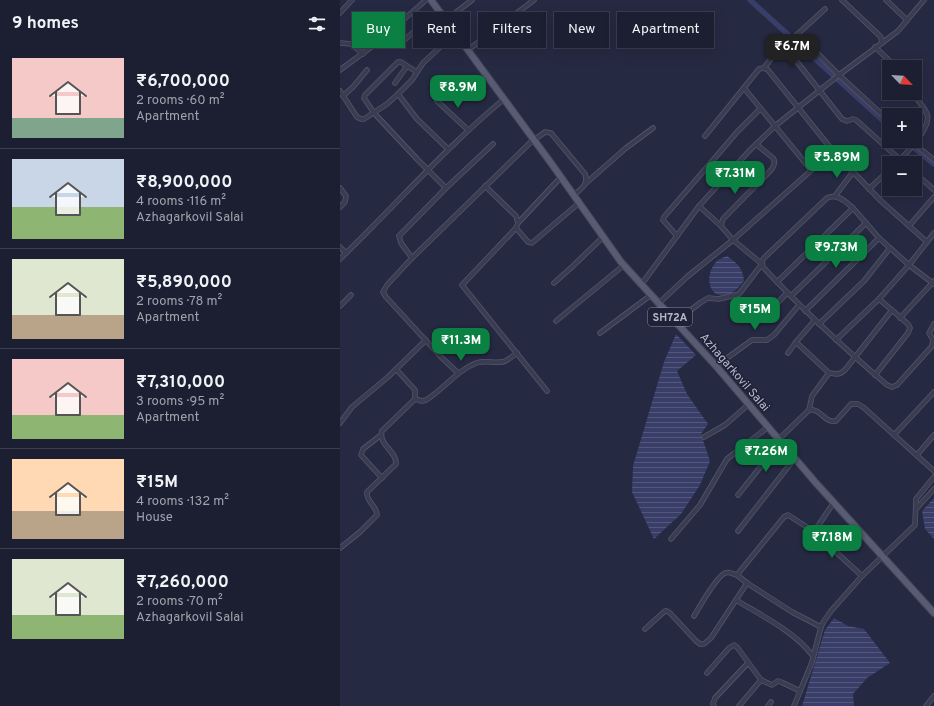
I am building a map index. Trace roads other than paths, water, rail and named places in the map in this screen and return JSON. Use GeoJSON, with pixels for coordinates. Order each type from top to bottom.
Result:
{"type":"FeatureCollection","features":[{"type":"Feature","properties":{"kind":"main road","name":"Azhagarkovil Salai"},"geometry":{"type":"LineString","coordinates":[[431,0],[439,10]]}},
{"type":"Feature","properties":{"kind":"main road","name":"Azhagarkovil Salai"},"geometry":{"type":"LineString","coordinates":[[468,50],[624,265],[716,366],[795,458],[934,613]]}},
{"type":"Feature","properties":{"kind":"street"},"geometry":{"type":"LineString","coordinates":[[340,13],[352,0]]}},
{"type":"Feature","properties":{"kind":"street"},"geometry":{"type":"LineString","coordinates":[[340,70],[363,54],[426,0]]}},
{"type":"Feature","properties":{"kind":"street"},"geometry":{"type":"LineString","coordinates":[[456,12],[472,0]]}},
{"type":"Feature","properties":{"kind":"street"},"geometry":{"type":"LineString","coordinates":[[468,50],[534,0]]}},
{"type":"Feature","properties":{"kind":"street"},"geometry":{"type":"LineString","coordinates":[[842,0],[880,36],[882,43]]}},
{"type":"Feature","properties":{"kind":"street"},"geometry":{"type":"LineString","coordinates":[[886,0],[907,20]]}},
{"type":"Feature","properties":{"kind":"street"},"geometry":{"type":"LineString","coordinates":[[641,285],[699,206],[756,144],[797,108],[875,47],[894,35],[924,0]]}},
{"type":"Feature","properties":{"kind":"street"},"geometry":{"type":"LineString","coordinates":[[706,136],[759,69],[764,68],[773,56],[789,44],[825,9]]}},
{"type":"Feature","properties":{"kind":"street"},"geometry":{"type":"LineString","coordinates":[[405,39],[439,10]]}},
{"type":"Feature","properties":{"kind":"street"},"geometry":{"type":"LineString","coordinates":[[797,36],[882,116]]}},
{"type":"Feature","properties":{"kind":"street"},"geometry":{"type":"LineString","coordinates":[[340,43],[350,44],[363,54]]}},
{"type":"Feature","properties":{"kind":"street"},"geometry":{"type":"LineString","coordinates":[[789,44],[790,52],[842,119],[847,121],[853,119],[856,120],[893,156]]}},
{"type":"Feature","properties":{"kind":"street"},"geometry":{"type":"LineString","coordinates":[[875,47],[889,60]]}},
{"type":"Feature","properties":{"kind":"street"},"geometry":{"type":"LineString","coordinates":[[340,91],[359,119],[364,119],[387,104],[398,94],[412,80],[423,63],[439,48]]}},
{"type":"Feature","properties":{"kind":"street"},"geometry":{"type":"LineString","coordinates":[[417,72],[401,62],[398,62],[364,97],[364,100],[374,113],[446,188]]}},
{"type":"Feature","properties":{"kind":"street"},"geometry":{"type":"LineString","coordinates":[[395,82],[407,66]]}},
{"type":"Feature","properties":{"kind":"street"},"geometry":{"type":"LineString","coordinates":[[764,68],[768,70],[833,152],[869,189],[927,242]]}},
{"type":"Feature","properties":{"kind":"street"},"geometry":{"type":"LineString","coordinates":[[343,96],[353,87],[367,70]]}},
{"type":"Feature","properties":{"kind":"street"},"geometry":{"type":"LineString","coordinates":[[744,88],[811,170]]}},
{"type":"Feature","properties":{"kind":"street"},"geometry":{"type":"LineString","coordinates":[[398,94],[417,119],[448,149]]}},
{"type":"Feature","properties":{"kind":"street"},"geometry":{"type":"LineString","coordinates":[[340,259],[448,149],[504,99]]}},
{"type":"Feature","properties":{"kind":"street"},"geometry":{"type":"LineString","coordinates":[[918,100],[927,114],[928,120],[922,133]]}},
{"type":"Feature","properties":{"kind":"street"},"geometry":{"type":"LineString","coordinates":[[437,101],[468,130]]}},
{"type":"Feature","properties":{"kind":"street"},"geometry":{"type":"LineString","coordinates":[[677,236],[664,220],[664,217],[760,109]]}},
{"type":"Feature","properties":{"kind":"street"},"geometry":{"type":"LineString","coordinates":[[574,195],[626,148],[653,128]]}},
{"type":"Feature","properties":{"kind":"street"},"geometry":{"type":"LineString","coordinates":[[458,373],[441,357],[386,297],[383,292],[387,285],[412,258],[485,186],[534,140],[545,132],[551,132],[585,174],[585,184]]}},
{"type":"Feature","properties":{"kind":"street"},"geometry":{"type":"LineString","coordinates":[[412,258],[401,243],[399,236],[446,188],[493,144]]}},
{"type":"Feature","properties":{"kind":"street"},"geometry":{"type":"LineString","coordinates":[[721,226],[723,219],[772,169],[775,164],[774,158],[756,144]]}},
{"type":"Feature","properties":{"kind":"street"},"geometry":{"type":"LineString","coordinates":[[902,156],[909,148]]}},
{"type":"Feature","properties":{"kind":"street"},"geometry":{"type":"LineString","coordinates":[[918,148],[934,160]]}},
{"type":"Feature","properties":{"kind":"street"},"geometry":{"type":"LineString","coordinates":[[658,304],[688,276],[733,240],[833,152]]}},
{"type":"Feature","properties":{"kind":"street"},"geometry":{"type":"LineString","coordinates":[[835,196],[853,172]]}},
{"type":"Feature","properties":{"kind":"street"},"geometry":{"type":"LineString","coordinates":[[869,189],[882,177]]}},
{"type":"Feature","properties":{"kind":"street"},"geometry":{"type":"LineString","coordinates":[[547,391],[462,285],[561,178]]}},
{"type":"Feature","properties":{"kind":"street"},"geometry":{"type":"LineString","coordinates":[[922,179],[934,190]]}},
{"type":"Feature","properties":{"kind":"street"},"geometry":{"type":"LineString","coordinates":[[485,186],[516,216],[518,223]]}},
{"type":"Feature","properties":{"kind":"street"},"geometry":{"type":"LineString","coordinates":[[340,188],[346,196],[345,202],[340,207]]}},
{"type":"Feature","properties":{"kind":"street"},"geometry":{"type":"LineString","coordinates":[[675,322],[700,302],[708,298],[719,299],[738,294],[762,264],[764,258],[830,196],[835,196],[841,199],[853,208],[879,238],[909,265],[934,282],[900,318]]}},
{"type":"Feature","properties":{"kind":"street"},"geometry":{"type":"LineString","coordinates":[[909,226],[934,197]]}},
{"type":"Feature","properties":{"kind":"street"},"geometry":{"type":"LineString","coordinates":[[516,228],[528,242],[532,243],[579,203]]}},
{"type":"Feature","properties":{"kind":"street"},"geometry":{"type":"LineString","coordinates":[[699,206],[721,226],[733,240],[762,264],[776,282],[805,311],[886,384],[892,387],[896,385],[932,346],[933,340],[929,333],[934,324]]}},
{"type":"Feature","properties":{"kind":"street"},"geometry":{"type":"LineString","coordinates":[[776,282],[853,208]]}},
{"type":"Feature","properties":{"kind":"street"},"geometry":{"type":"LineString","coordinates":[[791,296],[866,223]]}},
{"type":"Feature","properties":{"kind":"street"},"geometry":{"type":"LineString","coordinates":[[836,340],[879,299],[909,265],[934,233]]}},
{"type":"Feature","properties":{"kind":"street"},"geometry":{"type":"LineString","coordinates":[[554,282],[574,266],[603,237]]}},
{"type":"Feature","properties":{"kind":"street"},"geometry":{"type":"LineString","coordinates":[[805,311],[879,238]]}},
{"type":"Feature","properties":{"kind":"street"},"geometry":{"type":"LineString","coordinates":[[340,247],[346,253]]}},
{"type":"Feature","properties":{"kind":"street"},"geometry":{"type":"LineString","coordinates":[[819,324],[864,282],[890,248]]}},
{"type":"Feature","properties":{"kind":"street"},"geometry":{"type":"LineString","coordinates":[[556,321],[624,265]]}},
{"type":"Feature","properties":{"kind":"street"},"geometry":{"type":"LineString","coordinates":[[762,319],[787,293]]}},
{"type":"Feature","properties":{"kind":"street"},"geometry":{"type":"LineString","coordinates":[[340,306],[351,295]]}},
{"type":"Feature","properties":{"kind":"street"},"geometry":{"type":"LineString","coordinates":[[600,333],[650,295]]}},
{"type":"Feature","properties":{"kind":"street"},"geometry":{"type":"LineString","coordinates":[[875,375],[908,333],[910,328],[908,324],[879,299]]}},
{"type":"Feature","properties":{"kind":"street"},"geometry":{"type":"LineString","coordinates":[[716,366],[752,340],[767,340],[774,335],[799,305]]}},
{"type":"Feature","properties":{"kind":"street"},"geometry":{"type":"LineString","coordinates":[[796,342],[830,372],[837,374],[841,373],[892,310]]}},
{"type":"Feature","properties":{"kind":"street"},"geometry":{"type":"LineString","coordinates":[[788,353],[815,320]]}},
{"type":"Feature","properties":{"kind":"street"},"geometry":{"type":"LineString","coordinates":[[340,424],[352,407],[396,369],[426,340]]}},
{"type":"Feature","properties":{"kind":"street"},"geometry":{"type":"LineString","coordinates":[[415,399],[426,400],[458,373],[477,363],[485,361],[506,361],[516,353]]}},
{"type":"Feature","properties":{"kind":"street"},"geometry":{"type":"LineString","coordinates":[[382,478],[361,455],[363,449],[381,435],[382,432],[415,399],[415,390],[396,369]]}},
{"type":"Feature","properties":{"kind":"street"},"geometry":{"type":"LineString","coordinates":[[738,495],[780,440],[809,410],[812,396],[830,372]]}},
{"type":"Feature","properties":{"kind":"street"},"geometry":{"type":"LineString","coordinates":[[894,435],[934,392]]}},
{"type":"Feature","properties":{"kind":"street"},"geometry":{"type":"LineString","coordinates":[[704,437],[731,421],[749,404]]}},
{"type":"Feature","properties":{"kind":"street"},"geometry":{"type":"LineString","coordinates":[[809,410],[817,410],[830,422],[833,422],[836,421],[851,404],[858,404],[934,471]]}},
{"type":"Feature","properties":{"kind":"street"},"geometry":{"type":"LineString","coordinates":[[670,539],[700,505],[727,459],[768,427]]}},
{"type":"Feature","properties":{"kind":"street"},"geometry":{"type":"LineString","coordinates":[[340,548],[360,532],[377,515],[376,509],[367,495],[370,490],[395,466],[397,461],[382,440],[381,435]]}},
{"type":"Feature","properties":{"kind":"street"},"geometry":{"type":"LineString","coordinates":[[916,455],[934,435]]}},
{"type":"Feature","properties":{"kind":"street"},"geometry":{"type":"LineString","coordinates":[[738,531],[795,458]]}},
{"type":"Feature","properties":{"kind":"street"},"geometry":{"type":"LineString","coordinates":[[794,706],[813,656],[821,627],[831,611],[862,576],[915,525],[916,499],[934,477]]}},
{"type":"Feature","properties":{"kind":"street"},"geometry":{"type":"LineString","coordinates":[[916,509],[934,489]]}},
{"type":"Feature","properties":{"kind":"street"},"geometry":{"type":"LineString","coordinates":[[812,530],[816,528],[834,502]]}},
{"type":"Feature","properties":{"kind":"street"},"geometry":{"type":"LineString","coordinates":[[737,575],[781,520],[786,516],[792,517],[812,530],[862,576]]}},
{"type":"Feature","properties":{"kind":"street"},"geometry":{"type":"LineString","coordinates":[[694,616],[718,578],[725,573],[730,572],[737,575],[792,612],[821,627]]}},
{"type":"Feature","properties":{"kind":"street"},"geometry":{"type":"LineString","coordinates":[[645,629],[665,611],[669,611],[696,641],[700,644],[704,644],[711,638],[747,583]]}},
{"type":"Feature","properties":{"kind":"street"},"geometry":{"type":"LineString","coordinates":[[736,600],[787,632],[813,656]]}},
{"type":"Feature","properties":{"kind":"street"},"geometry":{"type":"LineString","coordinates":[[707,673],[731,646],[737,647],[761,680],[772,685],[778,681],[800,691]]}},
{"type":"Feature","properties":{"kind":"street"},"geometry":{"type":"LineString","coordinates":[[714,706],[713,704],[715,698],[748,663]]}},
{"type":"Feature","properties":{"kind":"street"},"geometry":{"type":"LineString","coordinates":[[739,706],[761,680]]}},
{"type":"Feature","properties":{"kind":"street"},"geometry":{"type":"LineString","coordinates":[[926,706],[934,696]]}},
{"type":"Feature","properties":{"kind":"water"},"geometry":{"type":"Polygon","coordinates":[[[727,256],[739,266],[744,281],[733,292],[725,295],[719,295],[711,288],[709,282],[710,275],[712,268],[717,261],[727,256]]]}},
{"type":"Feature","properties":{"kind":"water"},"geometry":{"type":"Polygon","coordinates":[[[676,334],[696,355],[677,371],[687,394],[708,424],[701,434],[710,461],[700,485],[681,514],[654,539],[632,492],[633,466],[664,362],[676,334]]]}},
{"type":"Feature","properties":{"kind":"water"},"geometry":{"type":"Polygon","coordinates":[[[934,498],[934,539],[925,529],[922,511],[934,498]]]}},
{"type":"Feature","properties":{"kind":"water"},"geometry":{"type":"Polygon","coordinates":[[[834,618],[848,626],[864,629],[890,663],[867,678],[853,694],[854,706],[802,706],[825,630],[834,618]]]}},
{"type":"Feature","properties":{"kind":"waterway"},"geometry":{"type":"LineString","coordinates":[[750,0],[882,120]]}},
{"type":"Feature","properties":{"kind":"waterway"},"geometry":{"type":"LineString","coordinates":[[915,148],[934,164]]}}]}
